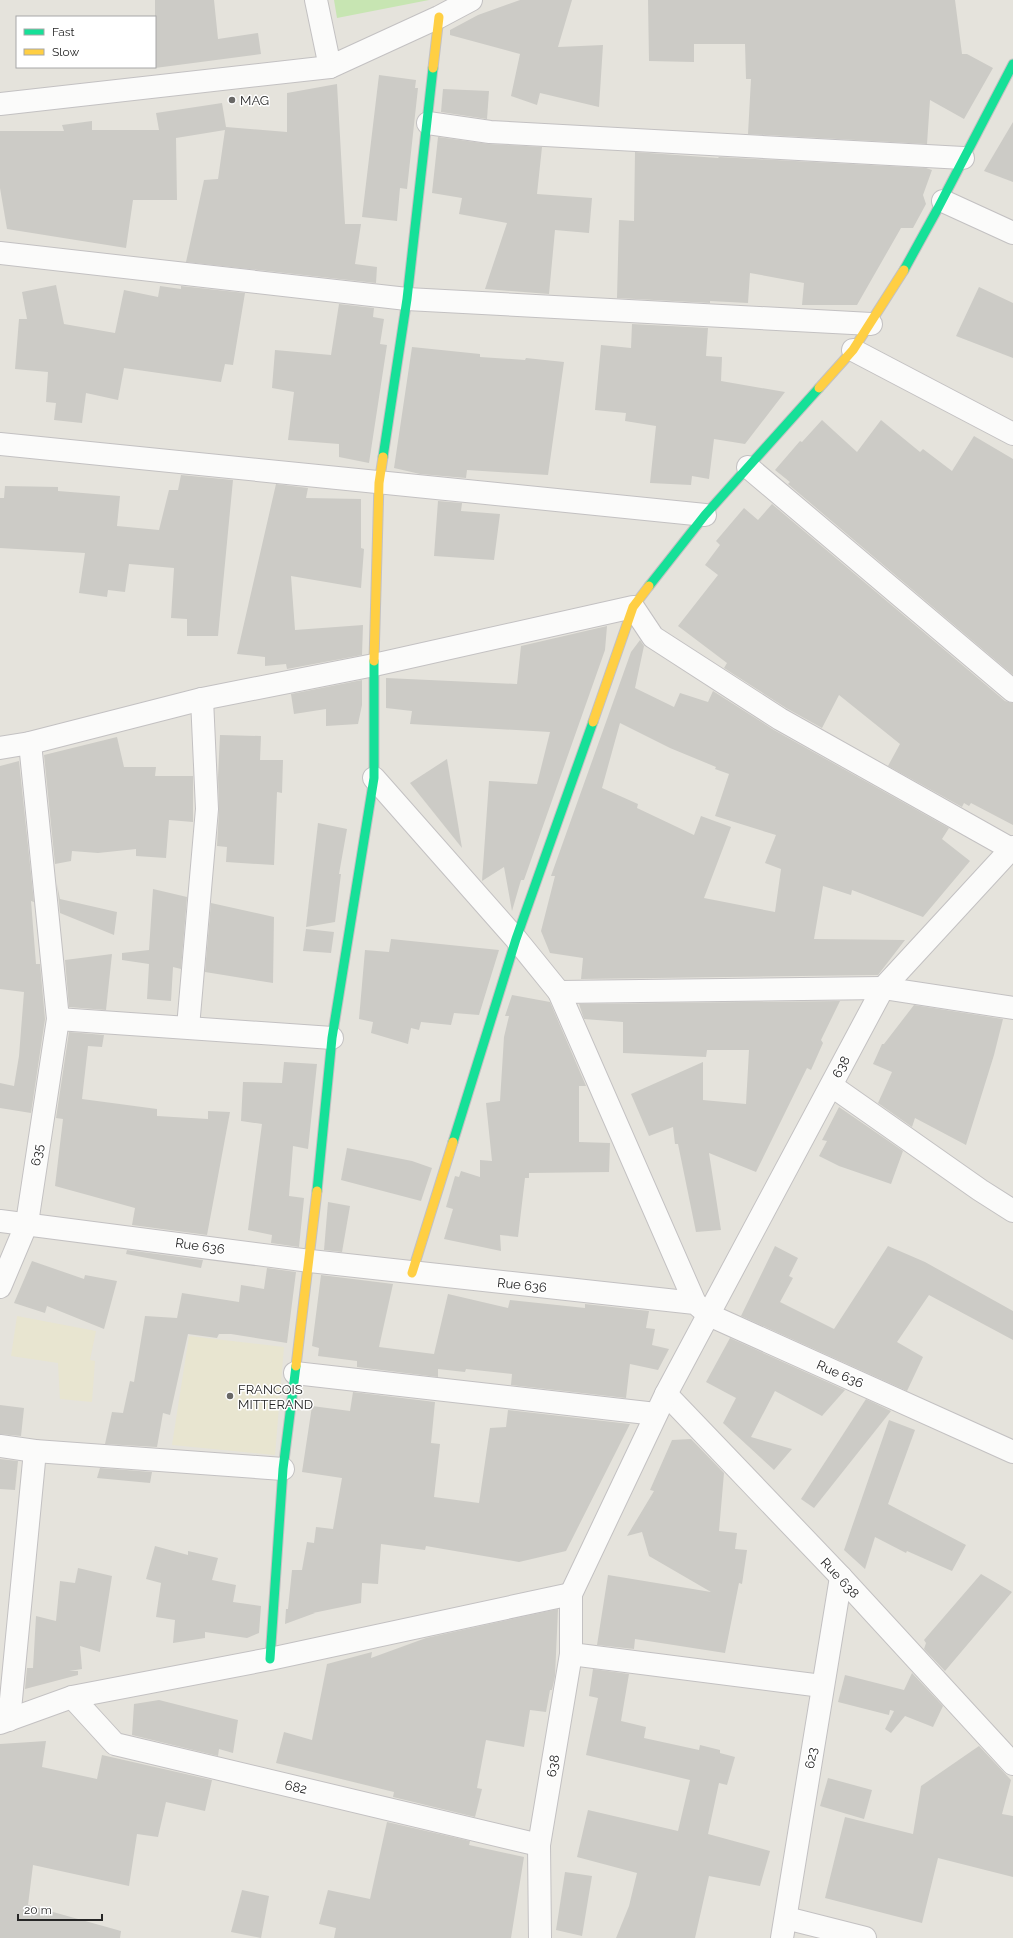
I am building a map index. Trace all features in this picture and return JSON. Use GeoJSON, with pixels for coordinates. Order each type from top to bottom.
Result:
{"type":"FeatureCollection","features":[{"type":"Feature","properties":{"kind":"street"},"geometry":{"type":"LineString","coordinates":[[316,0],[330,67]]}},
{"type":"Feature","properties":{"kind":"street"},"geometry":{"type":"LineString","coordinates":[[0,104],[330,67],[439,17],[471,0]]}},
{"type":"Feature","properties":{"kind":"street"},"geometry":{"type":"LineString","coordinates":[[270,1658],[283,1469],[310,1261],[332,1038],[374,778],[374,665],[379,483],[406,298],[428,123],[439,17]]}},
{"type":"Feature","properties":{"kind":"street"},"geometry":{"type":"LineString","coordinates":[[412,1273],[516,939],[633,607],[705,515],[853,350],[871,324],[943,201],[963,158],[1013,64]]}},
{"type":"Feature","properties":{"kind":"street"},"geometry":{"type":"LineString","coordinates":[[428,123],[490,132],[963,158]]}},
{"type":"Feature","properties":{"kind":"street"},"geometry":{"type":"LineString","coordinates":[[943,201],[1013,233]]}},
{"type":"Feature","properties":{"kind":"street"},"geometry":{"type":"LineString","coordinates":[[0,253],[406,298],[871,324]]}},
{"type":"Feature","properties":{"kind":"street"},"geometry":{"type":"LineString","coordinates":[[853,350],[1013,434]]}},
{"type":"Feature","properties":{"kind":"street"},"geometry":{"type":"LineString","coordinates":[[0,444],[705,515]]}},
{"type":"Feature","properties":{"kind":"street"},"geometry":{"type":"LineString","coordinates":[[748,467],[1013,691]]}},
{"type":"Feature","properties":{"kind":"street"},"geometry":{"type":"LineString","coordinates":[[0,748],[30,743],[202,699],[374,665],[633,607]]}},
{"type":"Feature","properties":{"kind":"street"},"geometry":{"type":"LineString","coordinates":[[633,607],[653,637],[780,719],[1012,849]]}},
{"type":"Feature","properties":{"kind":"street"},"geometry":{"type":"LineString","coordinates":[[188,1027],[207,809],[202,699]]}},
{"type":"Feature","properties":{"kind":"street","name":"635"},"geometry":{"type":"LineString","coordinates":[[0,1287],[27,1223],[58,1019],[30,743]]}},
{"type":"Feature","properties":{"kind":"street"},"geometry":{"type":"LineString","coordinates":[[374,778],[516,939],[559,992],[702,1309]]}},
{"type":"Feature","properties":{"kind":"street","name":"638"},"geometry":{"type":"LineString","coordinates":[[540,1938],[539,1845],[571,1654],[571,1594],[666,1394],[702,1309],[832,1086],[883,988],[1012,849]]}},
{"type":"Feature","properties":{"kind":"street"},"geometry":{"type":"LineString","coordinates":[[559,992],[883,988],[1013,1008]]}},
{"type":"Feature","properties":{"kind":"street"},"geometry":{"type":"LineString","coordinates":[[58,1019],[332,1038]]}},
{"type":"Feature","properties":{"kind":"street"},"geometry":{"type":"LineString","coordinates":[[832,1086],[980,1190],[1013,1211]]}},
{"type":"Feature","properties":{"kind":"street","name":"Rue 636"},"geometry":{"type":"LineString","coordinates":[[0,1221],[27,1223],[310,1261],[702,1309],[1013,1452]]}},
{"type":"Feature","properties":{"kind":"street"},"geometry":{"type":"LineString","coordinates":[[295,1373],[656,1414]]}},
{"type":"Feature","properties":{"kind":"street","name":"Rue 638"},"geometry":{"type":"LineString","coordinates":[[666,1394],[841,1577],[1013,1764]]}},
{"type":"Feature","properties":{"kind":"street"},"geometry":{"type":"LineString","coordinates":[[0,1446],[35,1451],[283,1469]]}},
{"type":"Feature","properties":{"kind":"street"},"geometry":{"type":"LineString","coordinates":[[35,1451],[5,1721],[72,1697],[270,1658],[571,1594]]}},
{"type":"Feature","properties":{"kind":"street","name":"623"},"geometry":{"type":"LineString","coordinates":[[784,1928],[822,1686],[841,1577]]}},
{"type":"Feature","properties":{"kind":"street"},"geometry":{"type":"LineString","coordinates":[[571,1654],[822,1686]]}},
{"type":"Feature","properties":{"kind":"street","name":"682"},"geometry":{"type":"LineString","coordinates":[[72,1697],[115,1744],[539,1845]]}},
{"type":"Feature","properties":{"kind":"street"},"geometry":{"type":"LineString","coordinates":[[784,1928],[865,1938]]}},
{"type":"Feature","properties":{"kind":"shaded area"},"geometry":{"type":"Polygon","coordinates":[[[17,1316],[96,1331],[90,1360],[95,1361],[92,1402],[60,1399],[58,1363],[11,1356],[17,1316]]]}},
{"type":"Feature","properties":{"kind":"shaded area","name":"FRANCOIS MITTERAND"},"geometry":{"type":"Polygon","coordinates":[[[189,1336],[284,1347],[275,1455],[172,1445],[189,1336]]]}},
{"type":"Feature","properties":{"kind":"green space"},"geometry":{"type":"Polygon","coordinates":[[[334,0],[429,0],[337,18],[334,0]]]}},
{"type":"Feature","properties":{"kind":"building"},"geometry":{"type":"Polygon","coordinates":[[[155,0],[214,0],[218,39],[258,33],[261,54],[156,68],[155,0]]]}},
{"type":"Feature","properties":{"kind":"building"},"geometry":{"type":"Polygon","coordinates":[[[520,0],[572,0],[558,47],[603,45],[599,107],[540,93],[537,105],[511,96],[520,54],[450,35],[450,30],[478,15],[520,0]]]}},
{"type":"Feature","properties":{"kind":"building"},"geometry":{"type":"Polygon","coordinates":[[[648,0],[955,0],[962,54],[967,54],[993,68],[964,119],[930,100],[927,144],[748,134],[751,79],[746,79],[745,44],[694,44],[694,62],[649,61],[648,0]]]}},
{"type":"Feature","properties":{"kind":"building"},"geometry":{"type":"Polygon","coordinates":[[[379,75],[416,80],[415,88],[418,88],[407,189],[400,188],[397,221],[362,217],[379,75]]]}},
{"type":"Feature","properties":{"kind":"building"},"geometry":{"type":"Polygon","coordinates":[[[337,84],[345,224],[361,224],[355,264],[377,267],[376,283],[186,262],[204,180],[218,179],[225,130],[176,138],[177,200],[133,200],[126,248],[7,229],[0,188],[0,131],[64,131],[62,125],[92,121],[92,130],[159,130],[156,113],[222,103],[226,127],[287,132],[287,93],[337,84]]]}},
{"type":"Feature","properties":{"kind":"building"},"geometry":{"type":"Polygon","coordinates":[[[443,89],[489,91],[487,119],[441,112],[443,89]]]}},
{"type":"Feature","properties":{"kind":"building"},"geometry":{"type":"Polygon","coordinates":[[[1013,122],[1013,182],[984,171],[1013,122]]]}},
{"type":"Feature","properties":{"kind":"building"},"geometry":{"type":"Polygon","coordinates":[[[438,137],[489,144],[542,147],[537,194],[592,198],[589,233],[555,230],[549,294],[485,289],[507,223],[459,214],[462,198],[432,193],[438,137]]]}},
{"type":"Feature","properties":{"kind":"building"},"geometry":{"type":"Polygon","coordinates":[[[635,152],[718,158],[926,168],[932,170],[923,195],[926,204],[913,228],[901,228],[857,305],[802,305],[804,283],[750,273],[748,303],[710,301],[710,303],[617,298],[619,220],[634,221],[635,152]]]}},
{"type":"Feature","properties":{"kind":"building"},"geometry":{"type":"Polygon","coordinates":[[[56,285],[64,324],[115,333],[124,290],[158,297],[160,286],[181,289],[181,286],[245,293],[233,365],[225,364],[221,382],[124,368],[118,400],[86,393],[82,423],[54,420],[56,403],[46,402],[48,372],[15,369],[19,319],[27,319],[22,292],[56,285]]]}},
{"type":"Feature","properties":{"kind":"building"},"geometry":{"type":"Polygon","coordinates":[[[979,287],[1013,303],[1013,358],[956,336],[979,287]]]}},
{"type":"Feature","properties":{"kind":"building"},"geometry":{"type":"Polygon","coordinates":[[[339,304],[374,308],[373,317],[384,319],[380,344],[387,345],[369,463],[339,457],[339,444],[288,440],[294,392],[272,388],[275,350],[331,355],[339,304]]]}},
{"type":"Feature","properties":{"kind":"building"},"geometry":{"type":"Polygon","coordinates":[[[632,324],[708,328],[706,356],[722,357],[721,381],[785,392],[745,444],[714,439],[709,479],[692,476],[691,485],[650,483],[656,426],[625,421],[626,413],[595,410],[601,345],[631,348],[632,324]]]}},
{"type":"Feature","properties":{"kind":"building"},"geometry":{"type":"Polygon","coordinates":[[[412,347],[480,354],[480,357],[525,360],[526,358],[564,362],[548,475],[467,470],[466,478],[420,474],[394,468],[412,347]]]}},
{"type":"Feature","properties":{"kind":"building"},"geometry":{"type":"Polygon","coordinates":[[[822,420],[857,452],[881,420],[920,452],[923,449],[952,471],[974,436],[1013,459],[1013,675],[788,484],[790,482],[775,470],[800,441],[802,442],[822,420]]]}},
{"type":"Feature","properties":{"kind":"building"},"geometry":{"type":"Polygon","coordinates":[[[181,475],[233,480],[218,636],[187,636],[187,619],[171,618],[174,568],[129,564],[125,592],[108,590],[107,597],[79,593],[85,553],[0,548],[0,498],[4,498],[5,486],[58,487],[58,491],[120,496],[117,526],[159,530],[169,490],[178,490],[181,475]]]}},
{"type":"Feature","properties":{"kind":"building"},"geometry":{"type":"Polygon","coordinates":[[[276,484],[308,488],[306,498],[361,499],[361,548],[364,549],[361,588],[291,576],[295,630],[363,625],[362,655],[287,669],[286,664],[265,666],[265,657],[237,654],[276,484]]]}},
{"type":"Feature","properties":{"kind":"building"},"geometry":{"type":"Polygon","coordinates":[[[438,501],[462,503],[461,511],[500,514],[494,560],[434,556],[438,501]]]}},
{"type":"Feature","properties":{"kind":"building"},"geometry":{"type":"Polygon","coordinates":[[[772,504],[1005,701],[1013,703],[1013,825],[971,803],[969,806],[964,803],[962,807],[888,766],[900,744],[839,695],[822,728],[786,708],[724,668],[727,663],[678,626],[718,575],[705,565],[720,545],[716,541],[744,508],[758,520],[772,504]]]}},
{"type":"Feature","properties":{"kind":"building"},"geometry":{"type":"Polygon","coordinates":[[[607,626],[605,650],[524,880],[521,880],[512,911],[504,867],[482,881],[489,781],[537,784],[550,732],[410,724],[412,711],[386,708],[386,678],[517,684],[521,646],[607,626]]]}},
{"type":"Feature","properties":{"kind":"building"},"geometry":{"type":"Polygon","coordinates":[[[640,640],[644,646],[635,688],[674,707],[680,693],[708,702],[713,691],[774,730],[949,828],[942,839],[970,861],[923,917],[852,890],[851,895],[823,886],[814,939],[905,940],[878,975],[581,979],[583,958],[550,953],[541,931],[555,876],[551,876],[631,652],[640,640]],[[620,723],[602,788],[638,804],[637,808],[694,835],[701,816],[731,827],[704,898],[775,912],[781,869],[765,863],[776,835],[715,816],[729,774],[670,748],[620,723]]]}},
{"type":"Feature","properties":{"kind":"building"},"geometry":{"type":"Polygon","coordinates":[[[362,680],[362,705],[358,724],[326,726],[326,709],[294,714],[291,694],[362,680]]]}},
{"type":"Feature","properties":{"kind":"building"},"geometry":{"type":"Polygon","coordinates":[[[220,735],[261,736],[260,760],[283,760],[282,793],[277,792],[274,865],[226,862],[227,847],[217,846],[220,735]]]}},
{"type":"Feature","properties":{"kind":"building"},"geometry":{"type":"Polygon","coordinates":[[[117,737],[124,767],[156,767],[155,776],[193,776],[193,822],[169,820],[166,858],[136,856],[136,849],[98,853],[72,851],[71,861],[55,864],[44,755],[117,737]]]}},
{"type":"Feature","properties":{"kind":"building"},"geometry":{"type":"Polygon","coordinates":[[[447,759],[462,848],[410,783],[447,759]]]}},
{"type":"Feature","properties":{"kind":"building"},"geometry":{"type":"Polygon","coordinates":[[[19,761],[34,902],[31,901],[36,964],[40,964],[45,1019],[31,1113],[0,1108],[0,1083],[14,1086],[19,1056],[24,992],[0,989],[0,766],[19,761]]]}},
{"type":"Feature","properties":{"kind":"building"},"geometry":{"type":"Polygon","coordinates":[[[318,823],[347,829],[339,874],[341,874],[335,922],[306,927],[318,823]]]}},
{"type":"Feature","properties":{"kind":"building"},"geometry":{"type":"Polygon","coordinates":[[[57,884],[60,899],[117,912],[114,935],[60,913],[57,884]]]}},
{"type":"Feature","properties":{"kind":"building"},"geometry":{"type":"Polygon","coordinates":[[[153,889],[187,897],[181,969],[173,967],[171,1001],[147,999],[149,964],[122,960],[122,953],[149,950],[153,889]]]}},
{"type":"Feature","properties":{"kind":"building"},"geometry":{"type":"Polygon","coordinates":[[[211,903],[274,917],[273,983],[205,972],[211,903]]]}},
{"type":"Feature","properties":{"kind":"building"},"geometry":{"type":"Polygon","coordinates":[[[306,929],[334,932],[331,953],[303,951],[306,929]]]}},
{"type":"Feature","properties":{"kind":"building"},"geometry":{"type":"Polygon","coordinates":[[[391,939],[499,950],[479,1015],[454,1013],[451,1025],[421,1022],[419,1030],[411,1028],[408,1044],[371,1033],[373,1022],[359,1019],[365,950],[389,952],[391,939]]]}},
{"type":"Feature","properties":{"kind":"building"},"geometry":{"type":"Polygon","coordinates":[[[112,954],[106,1010],[69,1007],[65,960],[112,954]]]}},
{"type":"Feature","properties":{"kind":"building"},"geometry":{"type":"Polygon","coordinates":[[[512,995],[550,1002],[586,1086],[579,1086],[579,1142],[610,1143],[609,1172],[529,1173],[529,1178],[525,1178],[518,1237],[500,1235],[501,1251],[444,1239],[453,1209],[446,1207],[455,1176],[459,1177],[461,1171],[480,1177],[480,1160],[492,1161],[486,1103],[500,1101],[504,1037],[509,1016],[505,1016],[512,995]]]}},
{"type":"Feature","properties":{"kind":"building"},"geometry":{"type":"Polygon","coordinates":[[[840,1001],[821,1040],[823,1043],[811,1070],[807,1068],[756,1172],[709,1153],[721,1230],[696,1232],[678,1144],[675,1144],[673,1127],[649,1136],[631,1094],[703,1062],[703,1100],[746,1104],[749,1050],[707,1050],[706,1057],[623,1053],[623,1022],[584,1019],[579,1004],[840,1001]]]}},
{"type":"Feature","properties":{"kind":"building"},"geometry":{"type":"Polygon","coordinates":[[[914,1005],[1003,1019],[994,1055],[966,1145],[915,1118],[912,1127],[878,1103],[892,1072],[873,1064],[882,1044],[884,1044],[914,1005]]]}},
{"type":"Feature","properties":{"kind":"building"},"geometry":{"type":"Polygon","coordinates":[[[69,1032],[104,1035],[102,1047],[88,1046],[82,1099],[157,1109],[157,1116],[208,1119],[208,1111],[230,1112],[207,1235],[132,1225],[135,1208],[55,1186],[63,1119],[56,1118],[69,1032]]]}},
{"type":"Feature","properties":{"kind":"building"},"geometry":{"type":"Polygon","coordinates":[[[284,1062],[317,1064],[308,1149],[293,1146],[289,1196],[304,1198],[299,1247],[271,1243],[272,1235],[248,1230],[262,1124],[241,1121],[243,1082],[282,1083],[284,1062]]]}},
{"type":"Feature","properties":{"kind":"building"},"geometry":{"type":"Polygon","coordinates":[[[839,1107],[903,1151],[891,1184],[839,1166],[819,1156],[827,1141],[822,1140],[839,1107]]]}},
{"type":"Feature","properties":{"kind":"building"},"geometry":{"type":"Polygon","coordinates":[[[347,1148],[412,1161],[432,1168],[421,1201],[341,1180],[347,1148]]]}},
{"type":"Feature","properties":{"kind":"building"},"geometry":{"type":"Polygon","coordinates":[[[328,1202],[350,1206],[342,1252],[324,1250],[328,1202]]]}},
{"type":"Feature","properties":{"kind":"building"},"geometry":{"type":"Polygon","coordinates":[[[775,1246],[798,1258],[789,1276],[793,1278],[780,1302],[834,1329],[888,1246],[925,1262],[1013,1311],[1013,1340],[929,1295],[897,1342],[923,1357],[907,1391],[741,1316],[775,1246]]]}},
{"type":"Feature","properties":{"kind":"building"},"geometry":{"type":"Polygon","coordinates":[[[127,1250],[203,1260],[201,1268],[126,1254],[127,1250]]]}},
{"type":"Feature","properties":{"kind":"building"},"geometry":{"type":"Polygon","coordinates":[[[32,1261],[84,1279],[85,1275],[117,1281],[104,1329],[47,1306],[45,1313],[14,1303],[32,1261]]]}},
{"type":"Feature","properties":{"kind":"building"},"geometry":{"type":"Polygon","coordinates":[[[267,1268],[296,1272],[287,1343],[231,1334],[219,1334],[217,1338],[188,1334],[170,1415],[163,1413],[157,1447],[105,1444],[112,1412],[123,1413],[130,1381],[134,1382],[145,1316],[177,1318],[182,1293],[239,1302],[241,1285],[264,1289],[267,1268]]]}},
{"type":"Feature","properties":{"kind":"building"},"geometry":{"type":"Polygon","coordinates":[[[321,1275],[393,1284],[379,1347],[434,1354],[448,1294],[508,1308],[510,1300],[585,1308],[585,1304],[649,1311],[646,1328],[655,1329],[652,1345],[669,1349],[658,1370],[630,1364],[626,1398],[511,1385],[512,1374],[466,1369],[465,1372],[438,1369],[438,1377],[357,1367],[357,1361],[318,1356],[319,1348],[312,1346],[321,1275]]]}},
{"type":"Feature","properties":{"kind":"building"},"geometry":{"type":"Polygon","coordinates":[[[730,1338],[845,1390],[822,1416],[775,1391],[751,1437],[792,1449],[774,1470],[723,1423],[736,1398],[706,1382],[730,1338]]]}},
{"type":"Feature","properties":{"kind":"building"},"geometry":{"type":"Polygon","coordinates":[[[353,1392],[435,1402],[431,1443],[440,1444],[434,1497],[479,1503],[490,1428],[506,1427],[508,1410],[630,1424],[566,1551],[519,1562],[426,1546],[425,1550],[381,1544],[378,1584],[362,1583],[361,1603],[313,1613],[315,1613],[285,1624],[292,1570],[302,1570],[307,1542],[314,1543],[316,1527],[333,1529],[342,1478],[302,1472],[312,1406],[350,1411],[353,1392]]]}},
{"type":"Feature","properties":{"kind":"building"},"geometry":{"type":"Polygon","coordinates":[[[866,1399],[891,1411],[814,1508],[801,1499],[866,1399]]]}},
{"type":"Feature","properties":{"kind":"building"},"geometry":{"type":"Polygon","coordinates":[[[0,1405],[24,1408],[21,1436],[0,1434],[0,1405]]]}},
{"type":"Feature","properties":{"kind":"building"},"geometry":{"type":"Polygon","coordinates":[[[889,1420],[915,1430],[888,1504],[966,1545],[952,1571],[907,1551],[906,1553],[875,1537],[865,1569],[844,1550],[889,1420]]]}},
{"type":"Feature","properties":{"kind":"building"},"geometry":{"type":"Polygon","coordinates":[[[691,1439],[724,1473],[719,1531],[737,1533],[735,1549],[747,1550],[742,1584],[739,1583],[725,1653],[635,1639],[634,1649],[597,1645],[608,1575],[711,1592],[649,1556],[642,1532],[627,1536],[654,1491],[650,1490],[672,1440],[691,1439]]]}},
{"type":"Feature","properties":{"kind":"building"},"geometry":{"type":"Polygon","coordinates":[[[0,1459],[18,1461],[15,1490],[0,1489],[0,1459]]]}},
{"type":"Feature","properties":{"kind":"building"},"geometry":{"type":"Polygon","coordinates":[[[100,1468],[152,1472],[150,1483],[97,1478],[100,1468]]]}},
{"type":"Feature","properties":{"kind":"building"},"geometry":{"type":"Polygon","coordinates":[[[155,1546],[188,1555],[188,1551],[218,1558],[212,1580],[236,1585],[233,1602],[261,1606],[259,1633],[247,1638],[205,1632],[205,1638],[173,1643],[175,1620],[156,1617],[161,1583],[146,1579],[155,1546]]]}},
{"type":"Feature","properties":{"kind":"building"},"geometry":{"type":"Polygon","coordinates":[[[78,1568],[112,1576],[100,1652],[80,1646],[82,1669],[69,1671],[78,1671],[78,1675],[25,1689],[27,1668],[33,1668],[36,1616],[56,1621],[60,1581],[75,1583],[78,1568]]]}},
{"type":"Feature","properties":{"kind":"building"},"geometry":{"type":"Polygon","coordinates":[[[981,1574],[1012,1592],[945,1671],[924,1649],[926,1643],[924,1640],[981,1574]]]}},
{"type":"Feature","properties":{"kind":"building"},"geometry":{"type":"Polygon","coordinates":[[[558,1609],[555,1676],[552,1690],[550,1690],[546,1712],[530,1710],[524,1747],[486,1740],[477,1788],[482,1789],[475,1817],[393,1797],[394,1792],[276,1763],[284,1732],[312,1740],[327,1664],[372,1652],[371,1658],[426,1638],[558,1609]]]}},
{"type":"Feature","properties":{"kind":"building"},"geometry":{"type":"Polygon","coordinates":[[[593,1669],[629,1674],[621,1721],[646,1727],[644,1738],[699,1750],[700,1745],[720,1750],[720,1753],[735,1757],[727,1785],[719,1783],[708,1834],[770,1851],[760,1886],[709,1876],[695,1938],[616,1938],[629,1906],[637,1873],[577,1857],[588,1810],[678,1831],[690,1780],[586,1755],[598,1698],[589,1696],[593,1669]]]}},
{"type":"Feature","properties":{"kind":"building"},"geometry":{"type":"Polygon","coordinates":[[[912,1673],[943,1706],[933,1727],[905,1716],[891,1733],[885,1729],[894,1711],[890,1710],[889,1715],[838,1702],[845,1675],[904,1690],[912,1673]]]}},
{"type":"Feature","properties":{"kind":"building"},"geometry":{"type":"Polygon","coordinates":[[[159,1700],[238,1720],[233,1753],[219,1749],[218,1756],[132,1735],[134,1704],[159,1700]]]}},
{"type":"Feature","properties":{"kind":"building"},"geometry":{"type":"Polygon","coordinates":[[[46,1741],[42,1767],[97,1779],[102,1755],[212,1780],[205,1811],[166,1802],[158,1837],[137,1834],[129,1886],[33,1865],[28,1905],[121,1931],[120,1938],[0,1938],[0,1744],[46,1741]]]}},
{"type":"Feature","properties":{"kind":"building"},"geometry":{"type":"Polygon","coordinates":[[[979,1746],[1011,1780],[1002,1814],[1013,1816],[1013,1877],[938,1858],[922,1923],[825,1898],[845,1817],[913,1834],[921,1786],[979,1746]]]}},
{"type":"Feature","properties":{"kind":"building"},"geometry":{"type":"Polygon","coordinates":[[[828,1778],[872,1790],[864,1819],[820,1806],[828,1778]]]}},
{"type":"Feature","properties":{"kind":"building"},"geometry":{"type":"Polygon","coordinates":[[[387,1822],[470,1841],[469,1845],[524,1857],[511,1938],[334,1938],[336,1928],[319,1924],[328,1890],[370,1899],[387,1822]]]}},
{"type":"Feature","properties":{"kind":"building"},"geometry":{"type":"Polygon","coordinates":[[[565,1872],[592,1876],[582,1936],[556,1930],[565,1872]]]}},
{"type":"Feature","properties":{"kind":"building"},"geometry":{"type":"Polygon","coordinates":[[[242,1890],[269,1896],[261,1938],[231,1932],[242,1890]]]}},
{"type":"Feature","properties":{"kind":"traffic: fast"},"geometry":{"type":"LineString","coordinates":[[904,270],[1013,64]]}},
{"type":"Feature","properties":{"kind":"traffic: fast"},"geometry":{"type":"LineString","coordinates":[[383,457],[407,299],[433,68]]}},
{"type":"Feature","properties":{"kind":"traffic: fast"},"geometry":{"type":"LineString","coordinates":[[649,586],[705,515],[819,388]]}},
{"type":"Feature","properties":{"kind":"traffic: fast"},"geometry":{"type":"LineString","coordinates":[[317,1191],[332,1038],[374,778],[374,661]]}},
{"type":"Feature","properties":{"kind":"traffic: fast"},"geometry":{"type":"LineString","coordinates":[[453,1142],[516,939],[593,722]]}},
{"type":"Feature","properties":{"kind":"traffic: fast"},"geometry":{"type":"LineString","coordinates":[[270,1659],[283,1469],[296,1366]]}},
{"type":"Feature","properties":{"kind":"traffic: slow"},"geometry":{"type":"LineString","coordinates":[[433,68],[439,17]]}},
{"type":"Feature","properties":{"kind":"traffic: slow"},"geometry":{"type":"LineString","coordinates":[[819,388],[853,350],[904,270]]}},
{"type":"Feature","properties":{"kind":"traffic: slow"},"geometry":{"type":"LineString","coordinates":[[374,661],[379,483],[383,457]]}},
{"type":"Feature","properties":{"kind":"traffic: slow"},"geometry":{"type":"LineString","coordinates":[[593,722],[633,607],[649,586]]}},
{"type":"Feature","properties":{"kind":"traffic: slow"},"geometry":{"type":"LineString","coordinates":[[412,1273],[453,1142]]}},
{"type":"Feature","properties":{"kind":"traffic: slow"},"geometry":{"type":"LineString","coordinates":[[296,1366],[317,1191]]}},
{"type":"Feature","properties":{"kind":"place","name":"MAG"},"geometry":{"type":"Point","coordinates":[232,100]}},
{"type":"Feature","properties":{"kind":"place","name":"FRANCOIS MITTERAND"},"geometry":{"type":"Point","coordinates":[230,1396]}}]}
